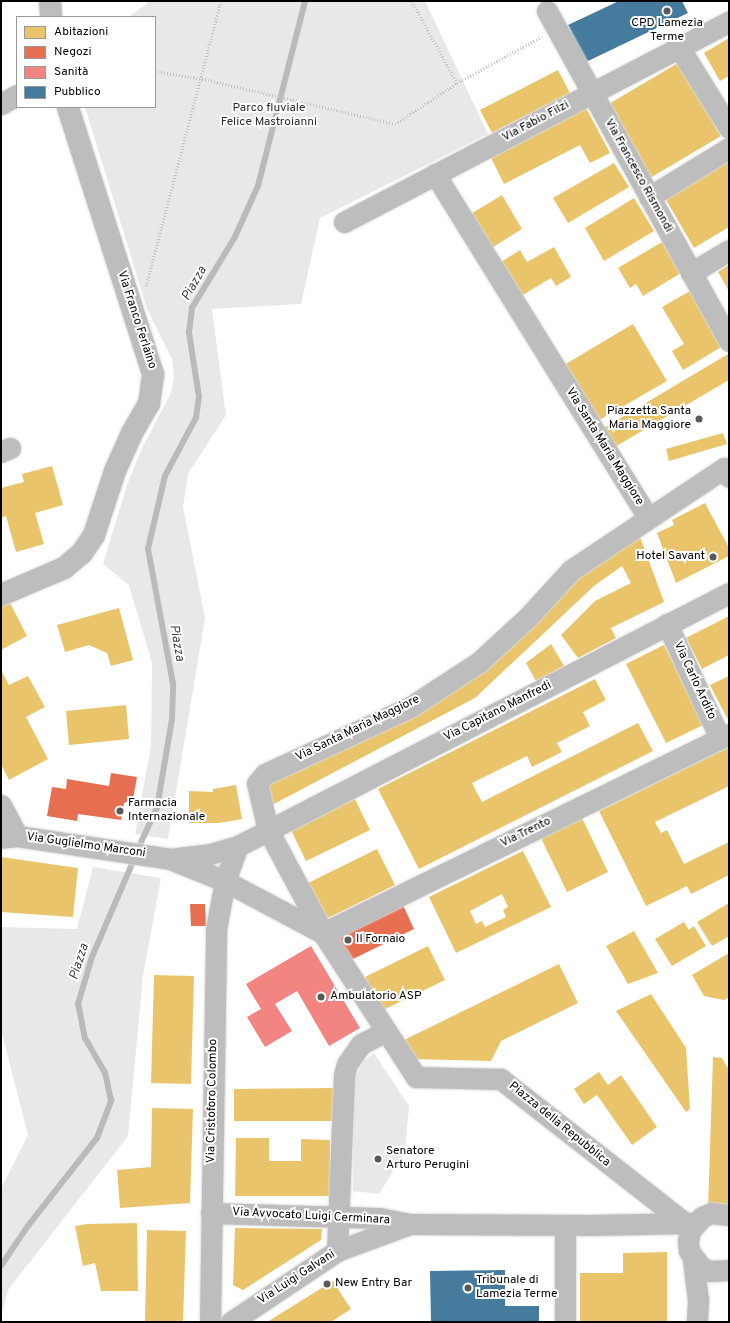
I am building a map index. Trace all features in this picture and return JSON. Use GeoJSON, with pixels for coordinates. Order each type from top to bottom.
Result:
{"type":"FeatureCollection","features":[{"type":"Feature","properties":{"kind":"main road"},"geometry":{"type":"LineString","coordinates":[[50,1],[50,16]]}},
{"type":"Feature","properties":{"kind":"main road","name":"Via Franco Ferlaino"},"geometry":{"type":"LineString","coordinates":[[1,595],[64,568],[82,553],[94,535],[115,471],[132,433],[149,404],[154,374],[68,108]]}},
{"type":"Feature","properties":{"kind":"main road"},"geometry":{"type":"LineString","coordinates":[[1,806],[9,837]]}},
{"type":"Feature","properties":{"kind":"street","name":"Via Francesco Rismondi"},"geometry":{"type":"LineString","coordinates":[[551,20],[729,341]]}},
{"type":"Feature","properties":{"kind":"street","name":"Via Fabio Filzi"},"geometry":{"type":"LineString","coordinates":[[344,222],[729,22]]}},
{"type":"Feature","properties":{"kind":"street"},"geometry":{"type":"LineString","coordinates":[[679,47],[729,128]]}},
{"type":"Feature","properties":{"kind":"street"},"geometry":{"type":"LineString","coordinates":[[1,104],[16,95]]}},
{"type":"Feature","properties":{"kind":"street"},"geometry":{"type":"LineString","coordinates":[[650,197],[729,148]]}},
{"type":"Feature","properties":{"kind":"street","name":"Via Santa Maria Maggiore"},"geometry":{"type":"LineString","coordinates":[[268,830],[257,783],[258,779],[410,708],[479,662],[527,618],[571,570],[648,517],[435,174]]}},
{"type":"Feature","properties":{"kind":"street"},"geometry":{"type":"LineString","coordinates":[[691,272],[729,250]]}},
{"type":"Feature","properties":{"kind":"street"},"geometry":{"type":"LineString","coordinates":[[648,517],[726,472]]}},
{"type":"Feature","properties":{"kind":"street","name":"Via Capitano Manfredi"},"geometry":{"type":"LineString","coordinates":[[170,859],[210,854],[238,846],[729,593]]}},
{"type":"Feature","properties":{"kind":"street","name":"Via Carlo Ardito"},"geometry":{"type":"LineString","coordinates":[[668,624],[725,736]]}},
{"type":"Feature","properties":{"kind":"street","name":"Via Trento"},"geometry":{"type":"LineString","coordinates":[[323,933],[725,736]]}},
{"type":"Feature","properties":{"kind":"street"},"geometry":{"type":"LineString","coordinates":[[268,830],[323,933],[385,1032],[361,1044],[347,1064],[343,1087],[337,1251]]}},
{"type":"Feature","properties":{"kind":"street","name":"Via Guglielmo Marconi"},"geometry":{"type":"LineString","coordinates":[[9,837],[170,859]]}},
{"type":"Feature","properties":{"kind":"street","name":"Via Cristoforo Colombo"},"geometry":{"type":"LineString","coordinates":[[210,1322],[216,929],[225,881],[238,846]]}},
{"type":"Feature","properties":{"kind":"street"},"geometry":{"type":"LineString","coordinates":[[170,859],[225,881],[323,933]]}},
{"type":"Feature","properties":{"kind":"street","name":"Piazza della Repubblica"},"geometry":{"type":"LineString","coordinates":[[385,1032],[416,1077],[501,1079],[690,1223]]}},
{"type":"Feature","properties":{"kind":"street","name":"Via Avvocato Luigi Cerminara"},"geometry":{"type":"LineString","coordinates":[[211,1212],[379,1218],[411,1224]]}},
{"type":"Feature","properties":{"kind":"street"},"geometry":{"type":"LineString","coordinates":[[411,1224],[565,1226],[664,1225],[690,1223],[711,1213],[729,1215]]}},
{"type":"Feature","properties":{"kind":"street"},"geometry":{"type":"LineString","coordinates":[[690,1223],[689,1236],[698,1300],[697,1322]]}},
{"type":"Feature","properties":{"kind":"street","name":"Via Luigi Galvani"},"geometry":{"type":"LineString","coordinates":[[231,1322],[337,1251],[411,1224]]}},
{"type":"Feature","properties":{"kind":"street"},"geometry":{"type":"LineString","coordinates":[[664,1225],[691,1255],[710,1271],[724,1271]]}},
{"type":"Feature","properties":{"kind":"street"},"geometry":{"type":"LineString","coordinates":[[565,1226],[565,1322]]}},
{"type":"Feature","properties":{"kind":"street"},"geometry":{"type":"LineString","coordinates":[[698,1300],[724,1271]]}},
{"type":"Feature","properties":{"kind":"path"},"geometry":{"type":"LineString","coordinates":[[145,289],[221,1]]}},
{"type":"Feature","properties":{"kind":"path"},"geometry":{"type":"LineString","coordinates":[[412,1],[457,83]]}},
{"type":"Feature","properties":{"kind":"path"},"geometry":{"type":"LineString","coordinates":[[156,71],[208,80],[395,124],[551,20]]}},
{"type":"Feature","properties":{"kind":"green space","name":"Parco fluviale Felice Mastroianni"},"geometry":{"type":"Polygon","coordinates":[[[150,1],[425,1],[488,134],[320,218],[301,304],[212,309],[226,415],[188,474],[183,507],[205,618],[168,839],[135,834],[151,746],[152,663],[129,585],[103,564],[127,485],[142,448],[171,393],[174,376],[172,359],[147,309],[85,108],[156,108],[156,16],[130,16],[150,1]]]}},
{"type":"Feature","properties":{"kind":"green space"},"geometry":{"type":"Polygon","coordinates":[[[93,867],[161,878],[143,976],[128,1136],[8,1290],[1,1317],[1,1189],[28,1135],[1,1030],[1,927],[77,929],[93,867]]]}},
{"type":"Feature","properties":{"kind":"green space"},"geometry":{"type":"Polygon","coordinates":[[[374,1053],[409,1106],[405,1152],[379,1194],[353,1191],[354,1078],[364,1061],[374,1053]]]}},
{"type":"Feature","properties":{"kind":"building: Abitazioni"},"geometry":{"type":"Polygon","coordinates":[[[729,38],[729,76],[720,81],[704,53],[729,38]]]}},
{"type":"Feature","properties":{"kind":"building: Abitazioni"},"geometry":{"type":"Polygon","coordinates":[[[678,63],[721,136],[650,178],[607,105],[678,63]]]}},
{"type":"Feature","properties":{"kind":"building: Abitazioni"},"geometry":{"type":"Polygon","coordinates":[[[558,70],[570,93],[492,133],[480,110],[558,70]]]}},
{"type":"Feature","properties":{"kind":"building: Abitazioni"},"geometry":{"type":"Polygon","coordinates":[[[586,108],[610,153],[590,163],[580,145],[504,184],[491,158],[586,108]]]}},
{"type":"Feature","properties":{"kind":"building: Abitazioni"},"geometry":{"type":"Polygon","coordinates":[[[729,161],[729,227],[694,248],[665,198],[729,161]]]}},
{"type":"Feature","properties":{"kind":"building: Abitazioni"},"geometry":{"type":"Polygon","coordinates":[[[614,163],[629,187],[568,223],[553,198],[614,163]]]}},
{"type":"Feature","properties":{"kind":"building: Abitazioni"},"geometry":{"type":"Polygon","coordinates":[[[502,195],[522,229],[490,249],[469,215],[502,195]]]}},
{"type":"Feature","properties":{"kind":"building: Abitazioni"},"geometry":{"type":"Polygon","coordinates":[[[634,198],[654,231],[604,261],[585,228],[634,198]]]}},
{"type":"Feature","properties":{"kind":"building: Abitazioni"},"geometry":{"type":"Polygon","coordinates":[[[662,242],[681,273],[643,296],[636,284],[630,288],[618,268],[662,242]]]}},
{"type":"Feature","properties":{"kind":"building: Abitazioni"},"geometry":{"type":"Polygon","coordinates":[[[554,247],[571,277],[556,286],[551,278],[521,296],[501,262],[520,250],[527,262],[554,247]]]}},
{"type":"Feature","properties":{"kind":"building: Abitazioni"},"geometry":{"type":"Polygon","coordinates":[[[729,265],[729,291],[718,272],[729,265]]]}},
{"type":"Feature","properties":{"kind":"building: Abitazioni"},"geometry":{"type":"Polygon","coordinates":[[[690,291],[723,346],[683,370],[672,351],[684,344],[662,307],[690,291]]]}},
{"type":"Feature","properties":{"kind":"building: Abitazioni"},"geometry":{"type":"Polygon","coordinates":[[[633,324],[667,381],[598,421],[564,365],[633,324]]]}},
{"type":"Feature","properties":{"kind":"building: Abitazioni"},"geometry":{"type":"Polygon","coordinates":[[[728,354],[729,380],[613,448],[602,429],[728,354]]]}},
{"type":"Feature","properties":{"kind":"building: Abitazioni"},"geometry":{"type":"Polygon","coordinates":[[[723,433],[727,444],[669,461],[666,449],[723,433]]]}},
{"type":"Feature","properties":{"kind":"building: Abitazioni"},"geometry":{"type":"Polygon","coordinates":[[[52,466],[63,505],[35,513],[44,544],[16,552],[6,516],[1,518],[1,488],[24,482],[22,474],[52,466]]]}},
{"type":"Feature","properties":{"kind":"building: Abitazioni"},"geometry":{"type":"Polygon","coordinates":[[[705,503],[729,548],[729,556],[676,583],[657,533],[674,525],[672,520],[705,503]]]}},
{"type":"Feature","properties":{"kind":"building: Abitazioni"},"geometry":{"type":"Polygon","coordinates":[[[639,534],[664,602],[611,628],[616,638],[578,658],[561,635],[595,601],[631,583],[622,566],[594,586],[475,698],[270,806],[263,783],[435,699],[580,571],[639,534]]]}},
{"type":"Feature","properties":{"kind":"building: Abitazioni"},"geometry":{"type":"Polygon","coordinates":[[[8,599],[27,636],[1,650],[1,603],[8,599]]]}},
{"type":"Feature","properties":{"kind":"building: Abitazioni"},"geometry":{"type":"Polygon","coordinates":[[[119,608],[133,660],[111,666],[107,653],[89,645],[65,652],[57,625],[119,608]]]}},
{"type":"Feature","properties":{"kind":"building: Abitazioni"},"geometry":{"type":"Polygon","coordinates":[[[729,616],[729,655],[702,669],[686,638],[729,616]]]}},
{"type":"Feature","properties":{"kind":"building: Abitazioni"},"geometry":{"type":"Polygon","coordinates":[[[551,644],[564,666],[536,681],[526,663],[551,644]]]}},
{"type":"Feature","properties":{"kind":"building: Abitazioni"},"geometry":{"type":"Polygon","coordinates":[[[664,645],[705,724],[666,743],[626,664],[664,645]]]}},
{"type":"Feature","properties":{"kind":"building: Abitazioni"},"geometry":{"type":"Polygon","coordinates":[[[1,670],[9,685],[28,676],[45,707],[26,717],[48,759],[9,780],[1,764],[1,670]]]}},
{"type":"Feature","properties":{"kind":"building: Abitazioni"},"geometry":{"type":"Polygon","coordinates":[[[729,676],[729,717],[727,718],[710,685],[729,676]]]}},
{"type":"Feature","properties":{"kind":"building: Abitazioni"},"geometry":{"type":"Polygon","coordinates":[[[595,679],[606,700],[583,712],[590,726],[557,743],[562,752],[532,767],[527,756],[472,783],[482,802],[638,723],[653,751],[419,869],[378,789],[595,679]]]}},
{"type":"Feature","properties":{"kind":"building: Abitazioni"},"geometry":{"type":"Polygon","coordinates":[[[126,705],[129,739],[69,745],[66,711],[126,705]]]}},
{"type":"Feature","properties":{"kind":"building: Abitazioni"},"geometry":{"type":"Polygon","coordinates":[[[729,747],[729,786],[655,822],[661,833],[667,830],[684,864],[729,842],[729,875],[691,894],[687,886],[646,906],[599,811],[729,747]]]}},
{"type":"Feature","properties":{"kind":"building: Abitazioni"},"geometry":{"type":"Polygon","coordinates":[[[236,785],[242,819],[219,823],[189,823],[189,791],[213,792],[213,789],[236,785]]]}},
{"type":"Feature","properties":{"kind":"building: Abitazioni"},"geometry":{"type":"Polygon","coordinates":[[[355,799],[370,830],[306,861],[291,830],[355,799]]]}},
{"type":"Feature","properties":{"kind":"building: Abitazioni"},"geometry":{"type":"Polygon","coordinates":[[[582,818],[608,872],[567,892],[541,838],[582,818]]]}},
{"type":"Feature","properties":{"kind":"building: Abitazioni"},"geometry":{"type":"Polygon","coordinates":[[[377,849],[395,885],[324,920],[306,884],[377,849]]]}},
{"type":"Feature","properties":{"kind":"building: Abitazioni"},"geometry":{"type":"Polygon","coordinates":[[[523,851],[551,907],[456,953],[429,897],[523,851]],[[502,894],[470,911],[476,924],[482,921],[485,927],[506,917],[503,910],[508,907],[502,894]]]}},
{"type":"Feature","properties":{"kind":"building: Abitazioni"},"geometry":{"type":"Polygon","coordinates":[[[1,857],[78,868],[73,917],[1,912],[1,857]]]}},
{"type":"Feature","properties":{"kind":"building: Abitazioni"},"geometry":{"type":"Polygon","coordinates":[[[729,903],[729,936],[712,946],[697,922],[729,903]]]}},
{"type":"Feature","properties":{"kind":"building: Abitazioni"},"geometry":{"type":"Polygon","coordinates":[[[684,922],[689,930],[694,926],[706,946],[672,966],[655,939],[684,922]]]}},
{"type":"Feature","properties":{"kind":"building: Abitazioni"},"geometry":{"type":"Polygon","coordinates":[[[634,931],[658,973],[628,984],[606,946],[634,931]]]}},
{"type":"Feature","properties":{"kind":"building: Abitazioni"},"geometry":{"type":"Polygon","coordinates":[[[428,946],[445,980],[381,1011],[365,977],[428,946]]]}},
{"type":"Feature","properties":{"kind":"building: Abitazioni"},"geometry":{"type":"Polygon","coordinates":[[[729,953],[729,997],[724,1000],[704,996],[692,975],[729,953]]]}},
{"type":"Feature","properties":{"kind":"building: Abitazioni"},"geometry":{"type":"Polygon","coordinates":[[[559,964],[578,1003],[501,1041],[491,1061],[411,1059],[402,1041],[559,964]]]}},
{"type":"Feature","properties":{"kind":"building: Abitazioni"},"geometry":{"type":"Polygon","coordinates":[[[154,975],[194,976],[191,1084],[151,1083],[154,975]]]}},
{"type":"Feature","properties":{"kind":"building: Abitazioni"},"geometry":{"type":"Polygon","coordinates":[[[651,994],[686,1048],[690,1109],[686,1112],[616,1011],[651,994]]]}},
{"type":"Feature","properties":{"kind":"building: Abitazioni"},"geometry":{"type":"Polygon","coordinates":[[[713,1057],[722,1058],[727,1067],[729,1066],[729,1209],[708,1209],[713,1057]]]}},
{"type":"Feature","properties":{"kind":"building: Abitazioni"},"geometry":{"type":"Polygon","coordinates":[[[599,1072],[608,1085],[621,1075],[657,1127],[632,1145],[597,1095],[584,1104],[574,1089],[599,1072]]]}},
{"type":"Feature","properties":{"kind":"building: Abitazioni"},"geometry":{"type":"Polygon","coordinates":[[[333,1088],[333,1121],[234,1121],[234,1089],[333,1088]]]}},
{"type":"Feature","properties":{"kind":"building: Abitazioni"},"geometry":{"type":"Polygon","coordinates":[[[152,1108],[193,1109],[190,1203],[120,1208],[117,1170],[151,1167],[152,1108]]]}},
{"type":"Feature","properties":{"kind":"building: Abitazioni"},"geometry":{"type":"Polygon","coordinates":[[[236,1138],[269,1138],[269,1161],[301,1161],[301,1139],[330,1140],[330,1196],[235,1196],[236,1138]]]}},
{"type":"Feature","properties":{"kind":"building: Abitazioni"},"geometry":{"type":"Polygon","coordinates":[[[137,1223],[138,1291],[101,1291],[95,1263],[83,1266],[75,1226],[87,1224],[137,1223]]]}},
{"type":"Feature","properties":{"kind":"building: Abitazioni"},"geometry":{"type":"Polygon","coordinates":[[[235,1228],[322,1229],[321,1240],[243,1290],[233,1285],[235,1228]]]}},
{"type":"Feature","properties":{"kind":"building: Abitazioni"},"geometry":{"type":"Polygon","coordinates":[[[147,1230],[186,1231],[183,1322],[145,1322],[147,1230]]]}},
{"type":"Feature","properties":{"kind":"building: Abitazioni"},"geometry":{"type":"Polygon","coordinates":[[[667,1252],[667,1322],[580,1322],[580,1273],[623,1273],[623,1253],[667,1252]]]}},
{"type":"Feature","properties":{"kind":"building: Abitazioni"},"geometry":{"type":"Polygon","coordinates":[[[333,1281],[351,1309],[331,1322],[267,1322],[333,1281]]]}},
{"type":"Feature","properties":{"kind":"building: Negozi"},"geometry":{"type":"Polygon","coordinates":[[[111,773],[137,777],[133,799],[124,803],[121,820],[78,814],[77,821],[47,816],[52,787],[66,789],[67,779],[109,786],[111,773]]]}},
{"type":"Feature","properties":{"kind":"building: Negozi"},"geometry":{"type":"Polygon","coordinates":[[[190,904],[205,904],[206,926],[191,926],[190,904]]]}},
{"type":"Feature","properties":{"kind":"building: Negozi"},"geometry":{"type":"Polygon","coordinates":[[[403,905],[414,929],[349,961],[337,937],[403,905]]]}},
{"type":"Feature","properties":{"kind":"building: Sanità","name":"Ambulatorio ASP"},"geometry":{"type":"Polygon","coordinates":[[[311,946],[360,1028],[329,1046],[297,991],[275,1004],[292,1031],[265,1047],[247,1017],[261,1009],[246,984],[311,946]]]}},
{"type":"Feature","properties":{"kind":"building: Pubblico"},"geometry":{"type":"Polygon","coordinates":[[[619,1],[682,1],[688,13],[586,62],[568,25],[619,1]]]}},
{"type":"Feature","properties":{"kind":"building: Pubblico","name":"Tribunale di Lamezia Terme"},"geometry":{"type":"Polygon","coordinates":[[[505,1270],[505,1306],[539,1306],[539,1322],[431,1322],[430,1271],[505,1270]]]}},
{"type":"Feature","properties":{"kind":"waterway","name":"Piazza"},"geometry":{"type":"LineString","coordinates":[[138,849],[157,808],[172,719],[173,684],[148,549],[165,476],[196,418],[199,397],[189,333],[192,308],[235,237],[258,186],[305,1]]}},
{"type":"Feature","properties":{"kind":"waterway","name":"Piazza"},"geometry":{"type":"LineString","coordinates":[[1,1266],[28,1226],[97,1138],[111,1101],[105,1073],[85,1039],[78,1004],[92,957],[135,857]]}},
{"type":"Feature","properties":{"kind":"place","name":"CPD Lamezia Terme"},"geometry":{"type":"Point","coordinates":[667,11]}},
{"type":"Feature","properties":{"kind":"place","name":"Piazzetta Santa Maria Maggiore"},"geometry":{"type":"Point","coordinates":[699,419]}},
{"type":"Feature","properties":{"kind":"place","name":"Hotel Savant"},"geometry":{"type":"Point","coordinates":[713,557]}},
{"type":"Feature","properties":{"kind":"place","name":"Farmacia Internazionale"},"geometry":{"type":"Point","coordinates":[120,811]}},
{"type":"Feature","properties":{"kind":"place","name":"Il Fornaio"},"geometry":{"type":"Point","coordinates":[348,940]}},
{"type":"Feature","properties":{"kind":"place","name":"Ambulatorio ASP"},"geometry":{"type":"Point","coordinates":[321,997]}},
{"type":"Feature","properties":{"kind":"place","name":"Senatore Arturo Perugini"},"geometry":{"type":"Point","coordinates":[378,1159]}},
{"type":"Feature","properties":{"kind":"place","name":"New Entry Bar"},"geometry":{"type":"Point","coordinates":[327,1284]}},
{"type":"Feature","properties":{"kind":"place","name":"Tribunale di Lamezia Terme"},"geometry":{"type":"Point","coordinates":[468,1288]}}]}
